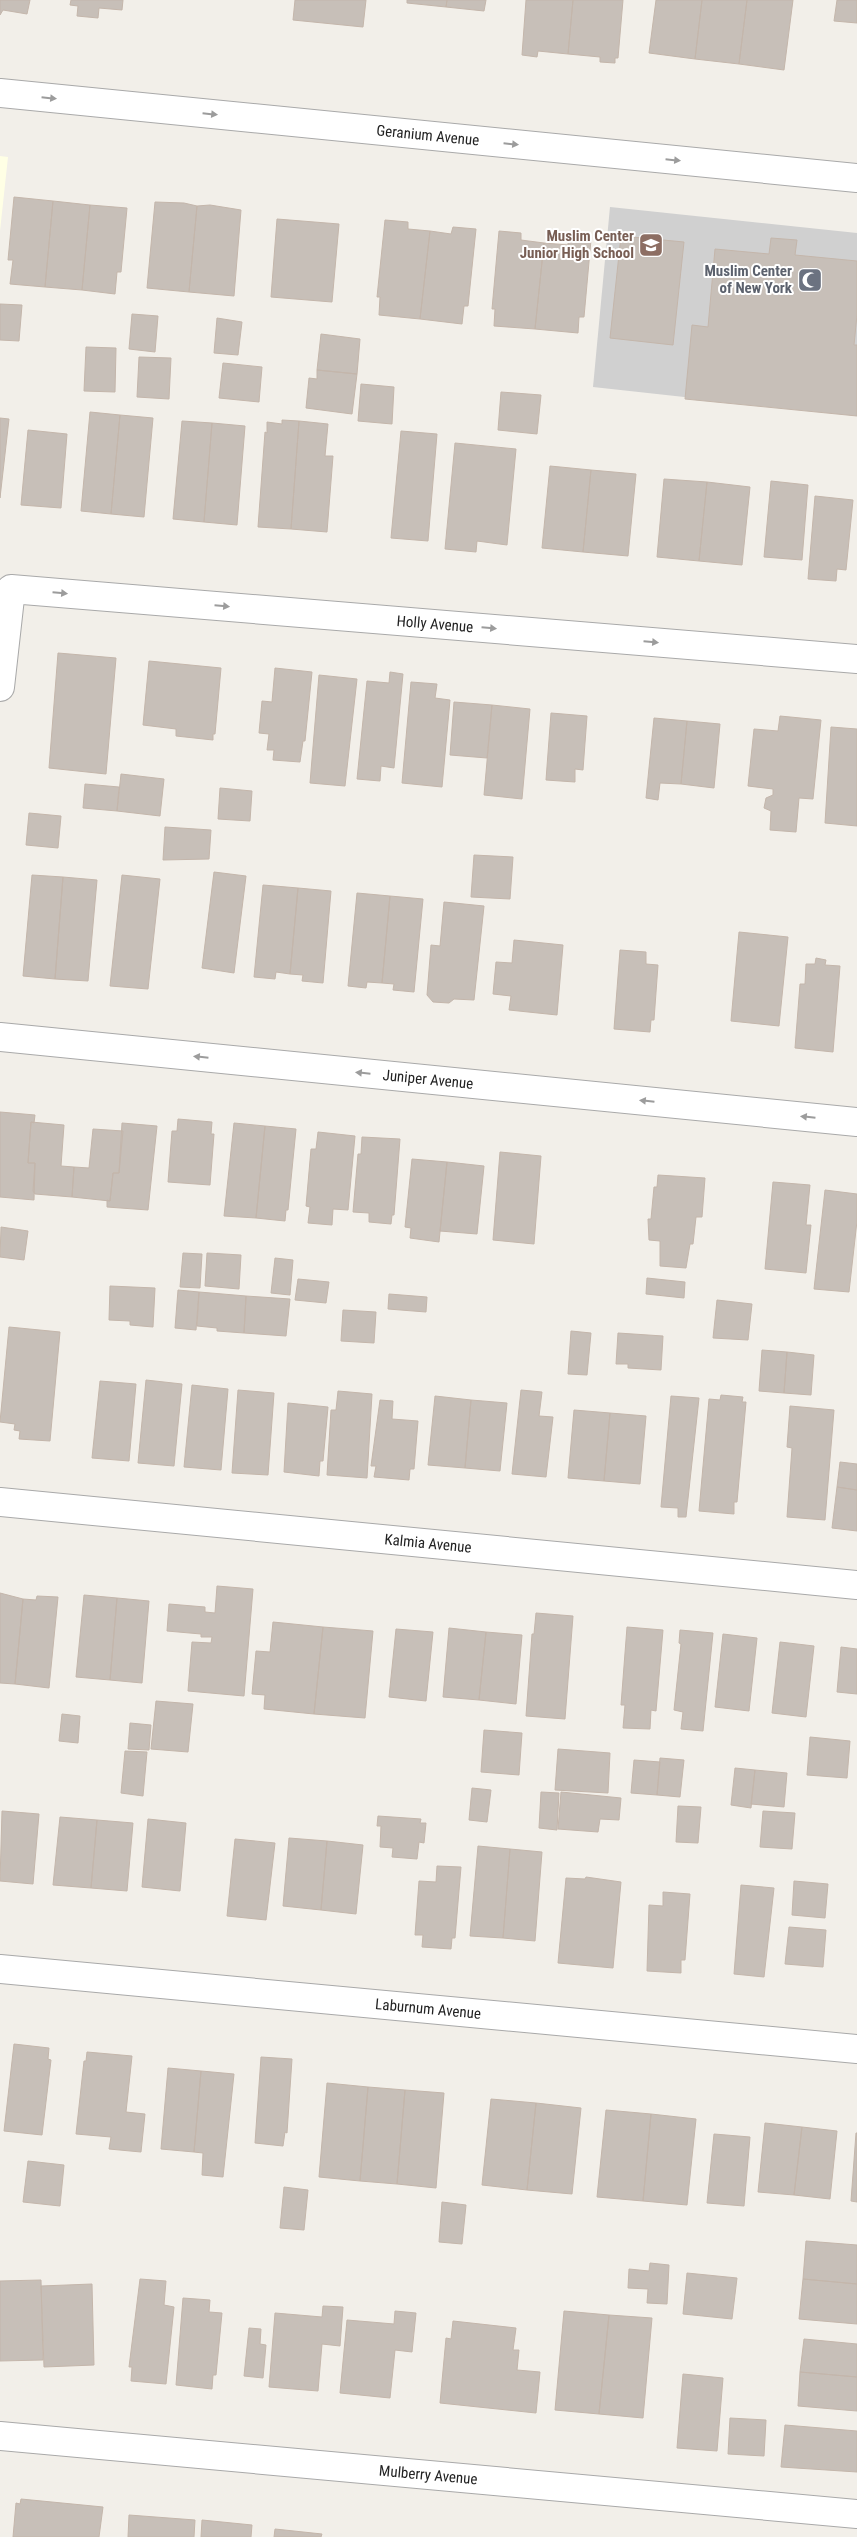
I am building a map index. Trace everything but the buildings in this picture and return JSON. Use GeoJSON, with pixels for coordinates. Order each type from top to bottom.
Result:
{"type":"FeatureCollection","features":[{"type":"Feature","properties":{"kind":"street","name":"Geranium Avenue"},"geometry":{"type":"LineString","coordinates":[[0,93],[857,178]]}},
{"type":"Feature","properties":{"kind":"street","name":"Holly Avenue"},"geometry":{"type":"LineString","coordinates":[[0,687],[12,589],[857,659]]}},
{"type":"Feature","properties":{"kind":"street","name":"Juniper Avenue"},"geometry":{"type":"LineString","coordinates":[[0,1037],[857,1122]]}},
{"type":"Feature","properties":{"kind":"street","name":"Kalmia Avenue"},"geometry":{"type":"LineString","coordinates":[[0,1502],[857,1585]]}},
{"type":"Feature","properties":{"kind":"street","name":"Laburnum Avenue"},"geometry":{"type":"LineString","coordinates":[[0,1969],[857,2049]]}},
{"type":"Feature","properties":{"kind":"street","name":"Mulberry Avenue"},"geometry":{"type":"LineString","coordinates":[[0,2436],[857,2514]]}},
{"type":"Feature","properties":{"kind":"shaded area"},"geometry":{"type":"Polygon","coordinates":[[[0,156],[8,157],[0,231],[0,156]]]}},
{"type":"Feature","properties":{"kind":"shaded area","name":"Muslim Center of New York"},"geometry":{"type":"Polygon","coordinates":[[[610,207],[857,233],[857,416],[593,387],[610,207]]]}},
{"type":"Feature","properties":{"kind":"place","name":"Muslim Center Junior High School"},"geometry":{"type":"Point","coordinates":[651,245]}},
{"type":"Feature","properties":{"kind":"place","name":"Muslim Center of New York"},"geometry":{"type":"Point","coordinates":[810,280]}}]}
